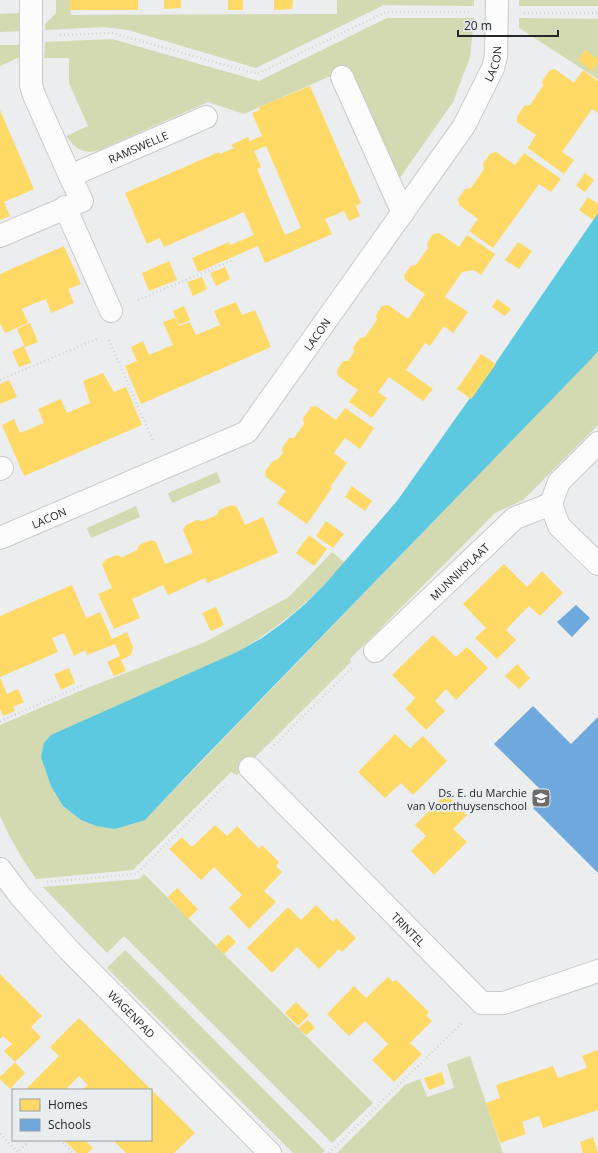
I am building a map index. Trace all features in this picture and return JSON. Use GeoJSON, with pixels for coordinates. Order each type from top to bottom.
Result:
{"type":"FeatureCollection","features":[{"type":"Feature","properties":{"kind":"street"},"geometry":{"type":"LineString","coordinates":[[0,236],[82,201],[32,90],[31,0]]}},
{"type":"Feature","properties":{"kind":"street","name":"LACON"},"geometry":{"type":"LineString","coordinates":[[0,538],[246,432],[464,126],[489,78],[496,56],[497,6]]}},
{"type":"Feature","properties":{"kind":"street"},"geometry":{"type":"LineString","coordinates":[[342,77],[403,213]]}},
{"type":"Feature","properties":{"kind":"street","name":"RAMSWELLE"},"geometry":{"type":"LineString","coordinates":[[70,176],[206,117]]}},
{"type":"Feature","properties":{"kind":"street"},"geometry":{"type":"LineString","coordinates":[[66,207],[111,312]]}},
{"type":"Feature","properties":{"kind":"street"},"geometry":{"type":"LineString","coordinates":[[598,443],[559,482],[551,504],[559,526],[598,564]]}},
{"type":"Feature","properties":{"kind":"street","name":"MUNNIKPLAAT"},"geometry":{"type":"LineString","coordinates":[[375,651],[514,518],[551,504]]}},
{"type":"Feature","properties":{"kind":"street","name":"TRINTEL"},"geometry":{"type":"LineString","coordinates":[[250,768],[482,1003]]}},
{"type":"Feature","properties":{"kind":"street","name":"WAGENPAD"},"geometry":{"type":"LineString","coordinates":[[0,869],[12,886],[68,949],[267,1152]]}},
{"type":"Feature","properties":{"kind":"street"},"geometry":{"type":"LineString","coordinates":[[482,1003],[504,1003],[598,971]]}},
{"type":"Feature","properties":{"kind":"path"},"geometry":{"type":"LineString","coordinates":[[31,37],[112,34],[258,74],[386,12],[497,6],[598,13]]}},
{"type":"Feature","properties":{"kind":"path"},"geometry":{"type":"LineString","coordinates":[[164,467],[99,317],[233,260]]}},
{"type":"Feature","properties":{"kind":"path"},"geometry":{"type":"LineString","coordinates":[[0,380],[106,334]]}},
{"type":"Feature","properties":{"kind":"path"},"geometry":{"type":"LineString","coordinates":[[12,886],[136,874],[228,782],[236,782],[352,668],[375,651]]}},
{"type":"Feature","properties":{"kind":"path"},"geometry":{"type":"LineString","coordinates":[[0,721],[83,685]]}},
{"type":"Feature","properties":{"kind":"path"},"geometry":{"type":"LineString","coordinates":[[329,1153],[482,1003]]}},
{"type":"Feature","properties":{"kind":"path"},"geometry":{"type":"LineString","coordinates":[[0,1134],[17,1152],[29,1141]]}},
{"type":"Feature","properties":{"kind":"path"},"geometry":{"type":"LineString","coordinates":[[61,1141],[73,1153]]}},
{"type":"Feature","properties":{"kind":"green space"},"geometry":{"type":"Polygon","coordinates":[[[56,0],[70,0],[71,15],[337,14],[337,0],[474,0],[474,6],[384,5],[256,68],[128,30],[104,27],[45,30],[45,24],[56,13],[56,0]]]}},
{"type":"Feature","properties":{"kind":"green space"},"geometry":{"type":"Polygon","coordinates":[[[519,0],[598,0],[598,6],[519,6],[519,0]]]}},
{"type":"Feature","properties":{"kind":"green space"},"geometry":{"type":"Polygon","coordinates":[[[21,13],[21,31],[0,32],[0,14],[21,13]]]}},
{"type":"Feature","properties":{"kind":"green space"},"geometry":{"type":"Polygon","coordinates":[[[387,18],[474,18],[470,57],[453,102],[397,182],[333,75],[244,114],[208,102],[104,148],[87,152],[82,151],[74,145],[66,136],[88,126],[69,83],[69,58],[44,58],[45,42],[112,39],[259,81],[387,18]]]}},
{"type":"Feature","properties":{"kind":"green space"},"geometry":{"type":"Polygon","coordinates":[[[519,18],[598,19],[598,79],[519,28],[519,18]]]}},
{"type":"Feature","properties":{"kind":"green space"},"geometry":{"type":"Polygon","coordinates":[[[0,45],[20,45],[20,57],[0,66],[0,45]]]}},
{"type":"Feature","properties":{"kind":"green space"},"geometry":{"type":"Polygon","coordinates":[[[598,351],[598,425],[523,500],[495,513],[350,659],[351,662],[237,775],[231,772],[133,870],[36,879],[22,858],[0,816],[0,725],[87,688],[203,643],[289,597],[332,552],[345,563],[320,589],[281,623],[253,643],[237,652],[63,806],[81,820],[96,826],[145,820],[598,351]]]}},
{"type":"Feature","properties":{"kind":"green space"},"geometry":{"type":"Polygon","coordinates":[[[217,472],[221,482],[172,503],[168,493],[217,472]]]}},
{"type":"Feature","properties":{"kind":"green space"},"geometry":{"type":"Polygon","coordinates":[[[136,506],[140,517],[91,538],[87,528],[136,506]]]}},
{"type":"Feature","properties":{"kind":"green space"},"geometry":{"type":"Polygon","coordinates":[[[144,874],[373,1103],[332,1143],[124,936],[107,953],[43,887],[139,879],[144,874]]]}},
{"type":"Feature","properties":{"kind":"green space"},"geometry":{"type":"Polygon","coordinates":[[[125,950],[325,1151],[322,1153],[293,1153],[107,968],[125,950]]]}},
{"type":"Feature","properties":{"kind":"green space"},"geometry":{"type":"Polygon","coordinates":[[[470,1056],[503,1153],[337,1153],[405,1085],[420,1079],[427,1097],[454,1088],[447,1064],[470,1056]]]}},
{"type":"Feature","properties":{"kind":"water"},"geometry":{"type":"Polygon","coordinates":[[[598,213],[598,351],[593,357],[145,820],[115,829],[96,826],[81,820],[63,806],[51,786],[41,757],[44,743],[51,735],[237,652],[262,638],[305,604],[326,583],[397,501],[470,398],[471,399],[598,213]]]}},
{"type":"Feature","properties":{"kind":"building: Homes"},"geometry":{"type":"Polygon","coordinates":[[[70,0],[138,0],[138,10],[70,10],[70,0]]]}},
{"type":"Feature","properties":{"kind":"building: Homes"},"geometry":{"type":"Polygon","coordinates":[[[164,0],[181,0],[181,8],[164,9],[164,0]]]}},
{"type":"Feature","properties":{"kind":"building: Homes"},"geometry":{"type":"Polygon","coordinates":[[[228,0],[243,0],[243,10],[228,10],[228,0]]]}},
{"type":"Feature","properties":{"kind":"building: Homes"},"geometry":{"type":"Polygon","coordinates":[[[274,0],[293,0],[292,9],[274,10],[274,0]]]}},
{"type":"Feature","properties":{"kind":"building: Homes"},"geometry":{"type":"Polygon","coordinates":[[[585,50],[598,59],[598,62],[592,71],[578,60],[585,50]]]}},
{"type":"Feature","properties":{"kind":"building: Homes"},"geometry":{"type":"Polygon","coordinates":[[[555,69],[574,83],[583,70],[598,81],[598,113],[592,109],[562,152],[574,160],[564,174],[528,148],[536,135],[517,122],[517,117],[524,106],[530,105],[543,86],[542,81],[550,70],[555,69]]]}},
{"type":"Feature","properties":{"kind":"building: Homes"},"geometry":{"type":"Polygon","coordinates":[[[310,86],[361,203],[356,206],[360,216],[349,221],[344,211],[325,219],[332,234],[265,263],[258,246],[198,272],[192,258],[229,242],[230,245],[254,235],[244,212],[164,247],[160,238],[147,244],[125,193],[219,152],[220,154],[234,148],[231,145],[248,137],[250,141],[262,136],[252,113],[260,110],[259,107],[310,86]],[[266,146],[254,151],[261,167],[257,169],[285,235],[301,228],[266,146]]]}},
{"type":"Feature","properties":{"kind":"building: Homes"},"geometry":{"type":"Polygon","coordinates":[[[0,110],[34,189],[4,202],[10,216],[0,220],[0,110]]]}},
{"type":"Feature","properties":{"kind":"building: Homes"},"geometry":{"type":"Polygon","coordinates":[[[496,152],[515,165],[524,153],[561,179],[551,192],[539,184],[493,248],[469,231],[478,219],[459,205],[458,199],[465,189],[471,188],[484,169],[483,163],[491,153],[496,152]]]}},
{"type":"Feature","properties":{"kind":"building: Homes"},"geometry":{"type":"Polygon","coordinates":[[[585,173],[594,180],[585,192],[576,186],[585,173]]]}},
{"type":"Feature","properties":{"kind":"building: Homes"},"geometry":{"type":"Polygon","coordinates":[[[588,197],[598,204],[598,213],[593,220],[579,210],[588,197]]]}},
{"type":"Feature","properties":{"kind":"building: Homes"},"geometry":{"type":"Polygon","coordinates":[[[439,233],[459,247],[467,235],[495,254],[481,275],[474,270],[462,272],[445,297],[468,312],[453,333],[444,326],[430,346],[425,343],[406,370],[433,389],[423,401],[389,377],[378,392],[387,398],[372,418],[349,402],[358,390],[338,376],[337,370],[343,361],[348,361],[354,352],[353,347],[360,338],[365,337],[377,320],[376,315],[382,306],[388,305],[408,319],[425,294],[405,280],[404,275],[411,266],[416,265],[428,248],[427,243],[433,234],[439,233]]]}},
{"type":"Feature","properties":{"kind":"building: Homes"},"geometry":{"type":"Polygon","coordinates":[[[518,242],[532,251],[519,269],[505,260],[518,242]]]}},
{"type":"Feature","properties":{"kind":"building: Homes"},"geometry":{"type":"Polygon","coordinates":[[[64,246],[81,284],[68,289],[74,303],[51,313],[46,299],[33,304],[22,309],[28,323],[5,333],[0,323],[0,274],[64,246]]]}},
{"type":"Feature","properties":{"kind":"building: Homes"},"geometry":{"type":"Polygon","coordinates":[[[169,261],[177,280],[149,291],[142,273],[169,261]]]}},
{"type":"Feature","properties":{"kind":"building: Homes"},"geometry":{"type":"Polygon","coordinates":[[[225,267],[230,279],[216,286],[210,273],[225,267]]]}},
{"type":"Feature","properties":{"kind":"building: Homes"},"geometry":{"type":"Polygon","coordinates":[[[202,277],[207,289],[193,296],[187,282],[202,277]]]}},
{"type":"Feature","properties":{"kind":"building: Homes"},"geometry":{"type":"Polygon","coordinates":[[[497,299],[511,309],[505,316],[492,307],[497,299]]]}},
{"type":"Feature","properties":{"kind":"building: Homes"},"geometry":{"type":"Polygon","coordinates":[[[236,302],[242,315],[255,310],[271,347],[141,404],[125,366],[137,361],[131,347],[143,341],[149,355],[173,345],[163,322],[175,318],[179,326],[190,322],[196,335],[220,325],[214,311],[236,302]]]}},
{"type":"Feature","properties":{"kind":"building: Homes"},"geometry":{"type":"Polygon","coordinates":[[[184,306],[190,320],[179,325],[173,311],[184,306]]]}},
{"type":"Feature","properties":{"kind":"building: Homes"},"geometry":{"type":"Polygon","coordinates":[[[30,323],[38,342],[25,347],[17,329],[30,323]]]}},
{"type":"Feature","properties":{"kind":"building: Homes"},"geometry":{"type":"Polygon","coordinates":[[[24,346],[31,363],[19,367],[12,351],[24,346]]]}},
{"type":"Feature","properties":{"kind":"building: Homes"},"geometry":{"type":"Polygon","coordinates":[[[481,354],[496,364],[471,399],[457,389],[481,354]]]}},
{"type":"Feature","properties":{"kind":"building: Homes"},"geometry":{"type":"Polygon","coordinates":[[[103,373],[114,392],[126,387],[142,425],[24,476],[2,425],[14,419],[20,433],[44,423],[38,409],[49,404],[61,399],[67,413],[90,403],[83,381],[103,373]]]}},
{"type":"Feature","properties":{"kind":"building: Homes"},"geometry":{"type":"Polygon","coordinates":[[[9,380],[17,397],[0,404],[0,384],[9,380]]]}},
{"type":"Feature","properties":{"kind":"building: Homes"},"geometry":{"type":"Polygon","coordinates":[[[316,406],[336,420],[345,408],[374,428],[360,449],[345,438],[334,453],[347,463],[307,524],[277,503],[286,491],[266,477],[265,471],[273,461],[278,459],[283,453],[282,448],[289,438],[294,438],[304,424],[303,418],[311,407],[316,406]]]}},
{"type":"Feature","properties":{"kind":"building: Homes"},"geometry":{"type":"Polygon","coordinates":[[[352,486],[372,501],[365,511],[345,497],[352,486]]]}},
{"type":"Feature","properties":{"kind":"building: Homes"},"geometry":{"type":"Polygon","coordinates":[[[232,505],[237,507],[245,525],[263,517],[278,553],[207,583],[205,578],[168,595],[163,585],[132,599],[140,618],[114,629],[98,594],[112,588],[102,565],[105,560],[116,555],[122,557],[129,554],[137,550],[139,545],[151,540],[156,542],[165,564],[193,553],[183,530],[186,525],[197,520],[203,521],[217,515],[219,510],[232,505]]]}},
{"type":"Feature","properties":{"kind":"building: Homes"},"geometry":{"type":"Polygon","coordinates":[[[326,521],[344,534],[333,548],[316,536],[326,521]]]}},
{"type":"Feature","properties":{"kind":"building: Homes"},"geometry":{"type":"Polygon","coordinates":[[[309,535],[327,549],[314,566],[296,553],[309,535]]]}},
{"type":"Feature","properties":{"kind":"building: Homes"},"geometry":{"type":"Polygon","coordinates":[[[504,564],[527,587],[542,571],[563,593],[540,616],[529,606],[517,618],[506,630],[516,640],[497,659],[475,638],[486,628],[463,604],[504,564]]]}},
{"type":"Feature","properties":{"kind":"building: Homes"},"geometry":{"type":"Polygon","coordinates":[[[72,585],[86,618],[100,612],[112,639],[127,632],[133,647],[131,655],[121,660],[126,671],[114,676],[107,662],[120,656],[115,644],[87,655],[85,650],[74,656],[64,633],[52,638],[58,652],[0,677],[0,616],[72,585]]]}},
{"type":"Feature","properties":{"kind":"building: Homes"},"geometry":{"type":"Polygon","coordinates":[[[216,607],[224,625],[211,631],[202,613],[216,607]]]}},
{"type":"Feature","properties":{"kind":"building: Homes"},"geometry":{"type":"Polygon","coordinates":[[[433,635],[456,657],[467,647],[488,668],[456,700],[446,689],[435,701],[445,711],[426,730],[405,709],[415,698],[392,675],[433,635]]]}},
{"type":"Feature","properties":{"kind":"building: Homes"},"geometry":{"type":"Polygon","coordinates":[[[517,664],[530,678],[519,689],[505,676],[517,664]]]}},
{"type":"Feature","properties":{"kind":"building: Homes"},"geometry":{"type":"Polygon","coordinates":[[[69,668],[75,683],[61,690],[54,674],[69,668]]]}},
{"type":"Feature","properties":{"kind":"building: Homes"},"geometry":{"type":"Polygon","coordinates":[[[0,677],[7,694],[18,689],[24,702],[13,707],[15,711],[3,716],[0,709],[0,677]]]}},
{"type":"Feature","properties":{"kind":"building: Homes"},"geometry":{"type":"Polygon","coordinates":[[[395,734],[410,748],[423,736],[447,761],[413,795],[401,783],[385,798],[358,772],[395,734]]]}},
{"type":"Feature","properties":{"kind":"building: Homes"},"geometry":{"type":"Polygon","coordinates":[[[446,794],[467,815],[453,829],[467,842],[434,875],[411,851],[426,836],[415,825],[446,794]]]}},
{"type":"Feature","properties":{"kind":"building: Homes"},"geometry":{"type":"Polygon","coordinates":[[[215,825],[227,836],[237,826],[259,849],[262,845],[279,862],[276,866],[282,872],[264,891],[276,902],[249,929],[229,908],[242,895],[214,867],[201,880],[169,849],[182,837],[192,847],[215,825]]]}},
{"type":"Feature","properties":{"kind":"building: Homes"},"geometry":{"type":"Polygon","coordinates":[[[177,888],[198,909],[188,919],[168,897],[177,888]]]}},
{"type":"Feature","properties":{"kind":"building: Homes"},"geometry":{"type":"Polygon","coordinates":[[[316,905],[333,922],[336,918],[356,938],[342,952],[339,949],[319,969],[297,947],[272,973],[247,948],[288,907],[301,920],[316,905]]]}},
{"type":"Feature","properties":{"kind":"building: Homes"},"geometry":{"type":"Polygon","coordinates":[[[228,934],[236,942],[224,954],[216,946],[228,934]]]}},
{"type":"Feature","properties":{"kind":"building: Homes"},"geometry":{"type":"Polygon","coordinates":[[[0,974],[42,1016],[31,1027],[41,1037],[15,1062],[4,1051],[12,1044],[3,1036],[0,1039],[0,974]]]}},
{"type":"Feature","properties":{"kind":"building: Homes"},"geometry":{"type":"Polygon","coordinates":[[[388,977],[393,982],[396,980],[429,1012],[426,1016],[432,1021],[410,1043],[422,1054],[394,1082],[372,1060],[388,1044],[365,1021],[349,1036],[327,1014],[354,986],[366,998],[388,977]]]}},
{"type":"Feature","properties":{"kind":"building: Homes"},"geometry":{"type":"Polygon","coordinates":[[[296,1002],[309,1015],[298,1026],[285,1013],[296,1002]]]}},
{"type":"Feature","properties":{"kind":"building: Homes"},"geometry":{"type":"Polygon","coordinates":[[[79,1018],[151,1089],[83,1089],[88,1085],[79,1076],[66,1089],[26,1089],[59,1056],[50,1047],[79,1018]]]}},
{"type":"Feature","properties":{"kind":"building: Homes"},"geometry":{"type":"Polygon","coordinates":[[[308,1020],[315,1028],[306,1035],[298,1028],[308,1020]]]}},
{"type":"Feature","properties":{"kind":"building: Homes"},"geometry":{"type":"Polygon","coordinates":[[[598,1050],[598,1110],[543,1128],[539,1116],[522,1122],[526,1134],[500,1143],[486,1103],[500,1098],[496,1085],[553,1066],[558,1078],[587,1068],[582,1056],[598,1050]]]}},
{"type":"Feature","properties":{"kind":"building: Homes"},"geometry":{"type":"Polygon","coordinates":[[[15,1062],[25,1073],[10,1089],[0,1079],[0,1077],[15,1062]]]}},
{"type":"Feature","properties":{"kind":"building: Homes"},"geometry":{"type":"Polygon","coordinates":[[[442,1072],[445,1084],[429,1090],[424,1078],[442,1072]]]}},
{"type":"Feature","properties":{"kind":"building: Homes"},"geometry":{"type":"Polygon","coordinates":[[[152,1090],[195,1133],[174,1153],[126,1153],[114,1141],[152,1141],[152,1090]]]}},
{"type":"Feature","properties":{"kind":"building: Homes"},"geometry":{"type":"Polygon","coordinates":[[[593,1137],[598,1153],[583,1153],[580,1142],[593,1137]]]}},
{"type":"Feature","properties":{"kind":"building: Homes"},"geometry":{"type":"Polygon","coordinates":[[[65,1141],[86,1141],[93,1148],[88,1153],[77,1153],[65,1141]]]}},
{"type":"Feature","properties":{"kind":"building: Schools"},"geometry":{"type":"Polygon","coordinates":[[[576,605],[590,618],[572,637],[557,622],[576,605]]]}},
{"type":"Feature","properties":{"kind":"building: Schools"},"geometry":{"type":"Polygon","coordinates":[[[533,706],[571,744],[598,717],[598,873],[533,808],[546,795],[494,744],[533,706]]]}},
{"type":"Feature","properties":{"kind":"place","name":"Ds. E. du Marchie van Voorthuysenschool"},"geometry":{"type":"Point","coordinates":[541,798]}}]}
